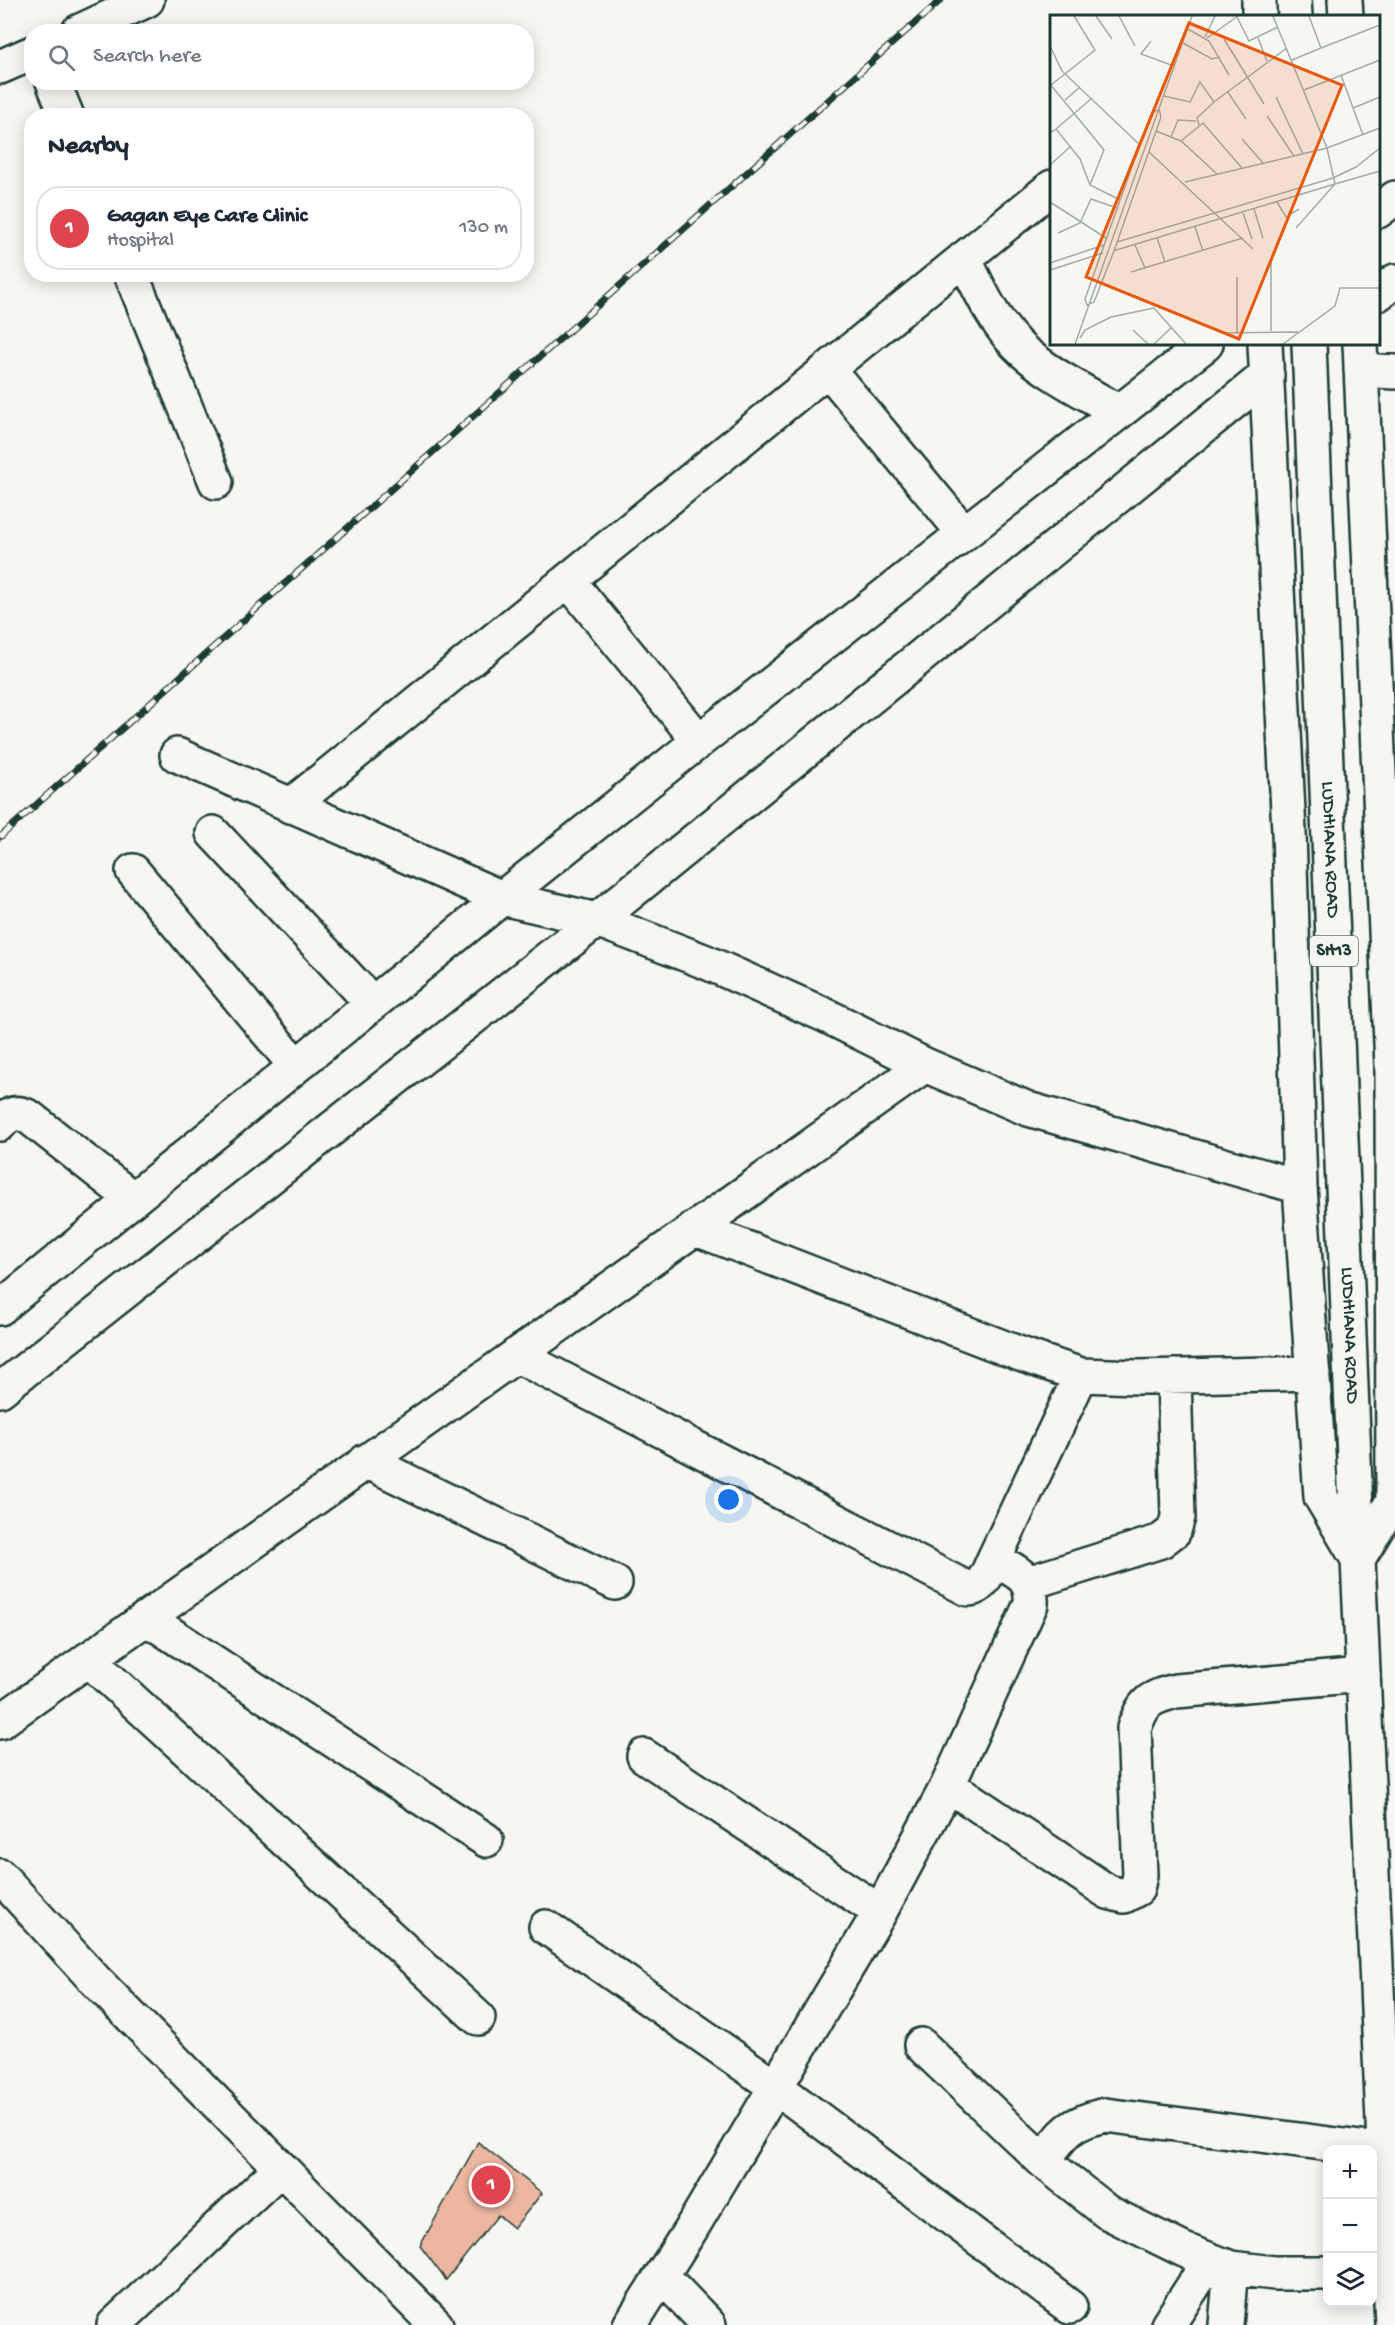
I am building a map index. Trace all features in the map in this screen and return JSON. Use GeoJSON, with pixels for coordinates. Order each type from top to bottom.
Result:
{"type":"FeatureCollection","features":[{"type":"Feature","properties":{"kind":"street"},"geometry":{"type":"LineString","coordinates":[[95,24],[147,0]]}},
{"type":"Feature","properties":{"kind":"street"},"geometry":{"type":"LineString","coordinates":[[1294,0],[1295,15]]}},
{"type":"Feature","properties":{"kind":"street"},"geometry":{"type":"LineString","coordinates":[[1345,0],[1346,15]]}},
{"type":"Feature","properties":{"kind":"street"},"geometry":{"type":"LineString","coordinates":[[0,67],[24,56]]}},
{"type":"Feature","properties":{"kind":"street"},"geometry":{"type":"LineString","coordinates":[[56,90],[64,108]]}},
{"type":"Feature","properties":{"kind":"street"},"geometry":{"type":"LineString","coordinates":[[290,806],[1050,189]]}},
{"type":"Feature","properties":{"kind":"street"},"geometry":{"type":"LineString","coordinates":[[1380,209],[1395,198]]}},
{"type":"Feature","properties":{"kind":"street"},"geometry":{"type":"LineString","coordinates":[[964,258],[998,322],[1023,351],[1062,378],[1119,412]]}},
{"type":"Feature","properties":{"kind":"street"},"geometry":{"type":"LineString","coordinates":[[1380,292],[1395,281]]}},
{"type":"Feature","properties":{"kind":"street"},"geometry":{"type":"LineString","coordinates":[[134,282],[216,482]]}},
{"type":"Feature","properties":{"kind":"street"},"geometry":{"type":"LineString","coordinates":[[0,1308],[502,898],[1205,345]]}},
{"type":"Feature","properties":{"kind":"street","name":"LUDHIANA ROAD"},"geometry":{"type":"LineString","coordinates":[[1310,345],[1363,1675],[1385,1940],[1381,2274],[1392,2325]]}},
{"type":"Feature","properties":{"kind":"street"},"geometry":{"type":"LineString","coordinates":[[1266,359],[1289,820],[1300,1187],[1321,1497],[1358,1558],[1393,1502],[1394,1217],[1384,644],[1360,357],[1395,372]]}},
{"type":"Feature","properties":{"kind":"street"},"geometry":{"type":"LineString","coordinates":[[0,1390],[597,921],[1266,359]]}},
{"type":"Feature","properties":{"kind":"street"},"geometry":{"type":"LineString","coordinates":[[828,369],[964,534]]}},
{"type":"Feature","properties":{"kind":"street"},"geometry":{"type":"LineString","coordinates":[[568,580],[699,741]]}},
{"type":"Feature","properties":{"kind":"street"},"geometry":{"type":"LineString","coordinates":[[177,755],[502,898],[597,921],[706,962],[827,1016],[925,1065],[1028,1110],[1300,1187]]}},
{"type":"Feature","properties":{"kind":"street"},"geometry":{"type":"LineString","coordinates":[[213,833],[372,1003]]}},
{"type":"Feature","properties":{"kind":"street"},"geometry":{"type":"LineString","coordinates":[[133,871],[296,1066]]}},
{"type":"Feature","properties":{"kind":"street"},"geometry":{"type":"LineString","coordinates":[[0,1722],[925,1065]]}},
{"type":"Feature","properties":{"kind":"street"},"geometry":{"type":"LineString","coordinates":[[0,1124],[10,1114],[20,1112],[29,1117],[133,1199]]}},
{"type":"Feature","properties":{"kind":"street"},"geometry":{"type":"LineString","coordinates":[[694,1228],[1023,1355],[1081,1374],[1174,1376],[1313,1373]]}},
{"type":"Feature","properties":{"kind":"street"},"geometry":{"type":"LineString","coordinates":[[516,1355],[968,1589],[975,1589],[980,1585],[994,1560],[1081,1374]]}},
{"type":"Feature","properties":{"kind":"street"},"geometry":{"type":"LineString","coordinates":[[1028,1582],[1161,1541],[1174,1530],[1178,1516],[1174,1376]]}},
{"type":"Feature","properties":{"kind":"street"},"geometry":{"type":"LineString","coordinates":[[366,1461],[615,1583]]}},
{"type":"Feature","properties":{"kind":"street"},"geometry":{"type":"LineString","coordinates":[[630,2325],[662,2276],[880,1912],[948,1785],[1031,1604],[1032,1593],[1028,1582],[1021,1575],[994,1560]]}},
{"type":"Feature","properties":{"kind":"street"},"geometry":{"type":"LineString","coordinates":[[146,1618],[486,1840]]}},
{"type":"Feature","properties":{"kind":"street"},"geometry":{"type":"LineString","coordinates":[[88,1659],[478,2018]]}},
{"type":"Feature","properties":{"kind":"street"},"geometry":{"type":"LineString","coordinates":[[948,1785],[1108,1892],[1124,1896],[1137,1888],[1140,1875],[1134,1728],[1141,1707],[1156,1696],[1176,1691],[1363,1675]]}},
{"type":"Feature","properties":{"kind":"street"},"geometry":{"type":"LineString","coordinates":[[644,1756],[880,1912]]}},
{"type":"Feature","properties":{"kind":"street"},"geometry":{"type":"LineString","coordinates":[[0,1876],[95,1980],[436,2325]]}},
{"type":"Feature","properties":{"kind":"street"},"geometry":{"type":"LineString","coordinates":[[546,1927],[776,2087],[1070,2307]]}},
{"type":"Feature","properties":{"kind":"street"},"geometry":{"type":"LineString","coordinates":[[921,2045],[1043,2161],[1107,2212],[1184,2250],[1220,2264],[1274,2273],[1323,2273]]}},
{"type":"Feature","properties":{"kind":"street"},"geometry":{"type":"LineString","coordinates":[[1043,2161],[1062,2135],[1082,2120],[1105,2115],[1384,2151]]}},
{"type":"Feature","properties":{"kind":"street"},"geometry":{"type":"LineString","coordinates":[[114,2325],[281,2168]]}},
{"type":"Feature","properties":{"kind":"street"},"geometry":{"type":"LineString","coordinates":[[1168,2325],[1220,2264]]}},
{"type":"Feature","properties":{"kind":"street"},"geometry":{"type":"LineString","coordinates":[[1220,2264],[1226,2325]]}},
{"type":"Feature","properties":{"kind":"street"},"geometry":{"type":"LineString","coordinates":[[662,2276],[709,2325]]}},
{"type":"Feature","properties":{"kind":"building"},"geometry":{"type":"Polygon","coordinates":[[[478,2142],[542,2193],[514,2228],[498,2215],[446,2280],[420,2246],[478,2142]]]}},
{"type":"Feature","properties":{"kind":"railway"},"geometry":{"type":"LineString","coordinates":[[0,837],[941,0]]}},
{"type":"Feature","properties":{"kind":"place","name":"Gagan Eye Care Clinic"},"geometry":{"type":"Point","coordinates":[491,2185]}}]}
